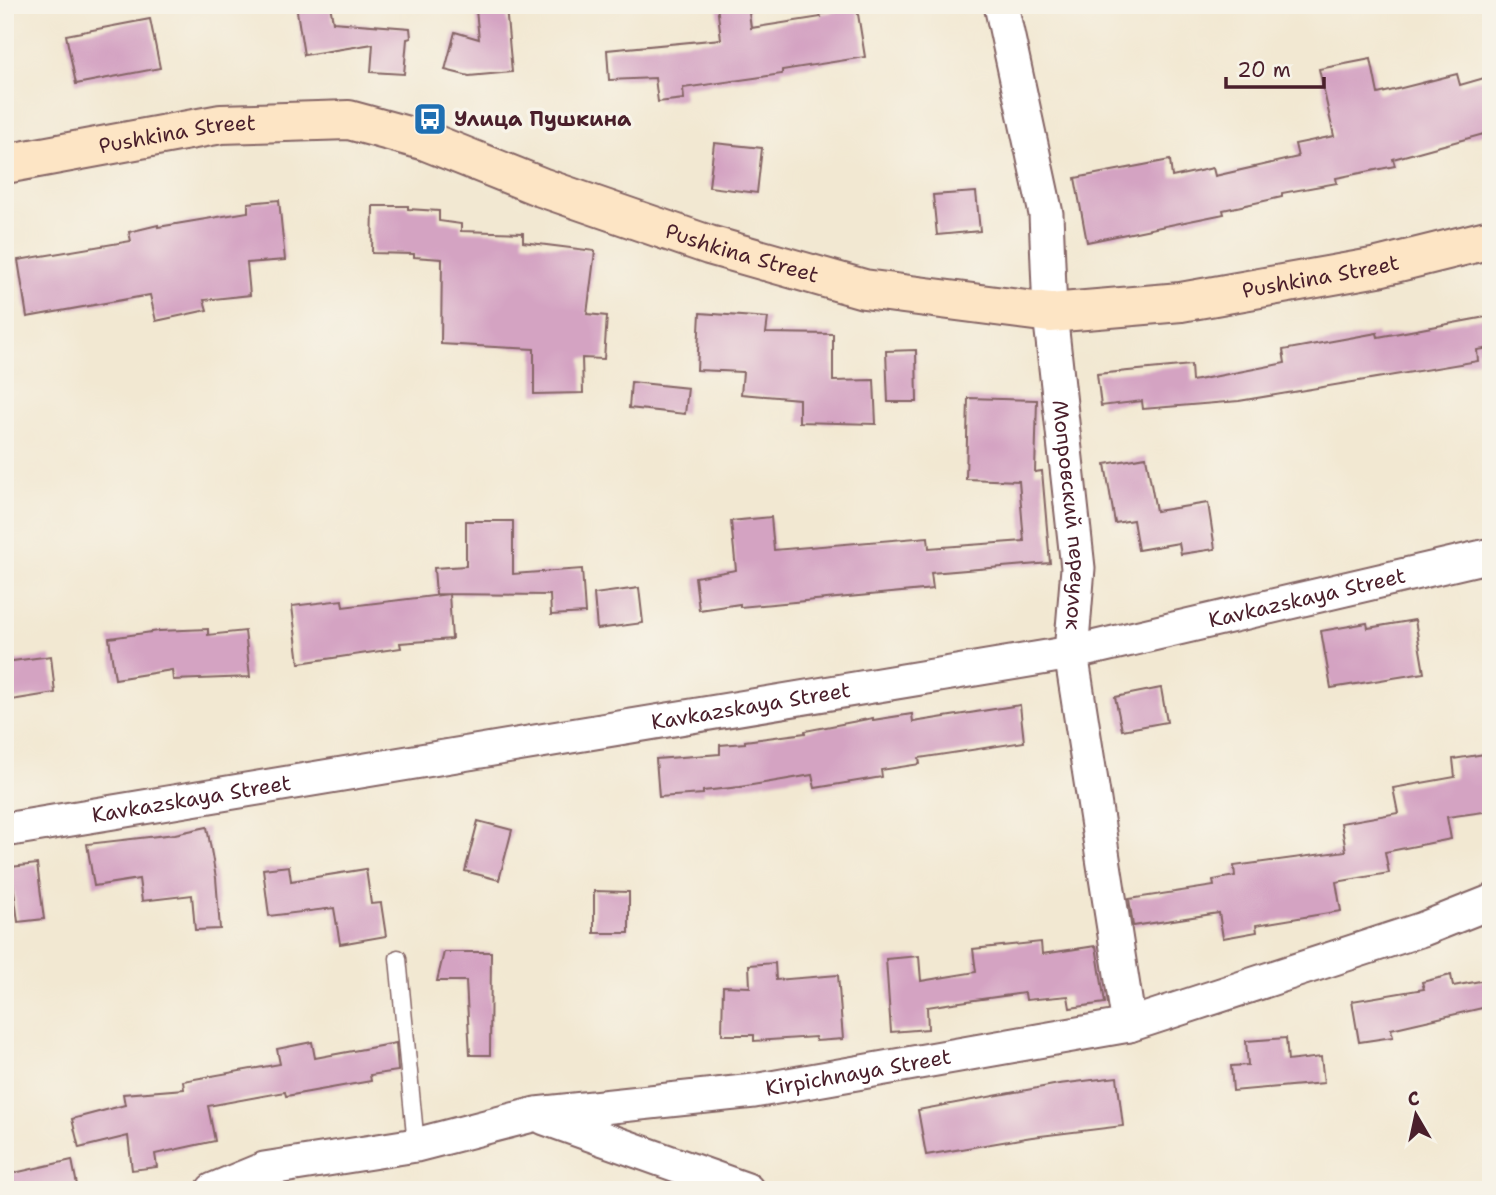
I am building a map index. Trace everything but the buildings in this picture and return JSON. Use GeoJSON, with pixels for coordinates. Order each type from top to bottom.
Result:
{"type":"FeatureCollection","features":[{"type":"Feature","properties":{"kind":"main road","name":"Pushkina Street"},"geometry":{"type":"LineString","coordinates":[[5,164],[221,124],[349,120],[426,141],[541,187],[709,245],[864,289],[1050,313],[1181,302],[1378,267],[1491,239]]}},
{"type":"Feature","properties":{"kind":"street","name":"Мопровский переулок"},"geometry":{"type":"LineString","coordinates":[[1001,5],[1046,214],[1050,313],[1078,568],[1071,653],[1129,1025]]}},
{"type":"Feature","properties":{"kind":"street","name":"Kavkazskaya Street"},"geometry":{"type":"LineString","coordinates":[[5,830],[1071,653],[1491,555]]}},
{"type":"Feature","properties":{"kind":"street","name":"Kirpichnaya Street"},"geometry":{"type":"LineString","coordinates":[[214,1190],[264,1169],[416,1145],[536,1114],[754,1091],[1129,1025],[1423,929],[1491,902]]}},
{"type":"Feature","properties":{"kind":"street"},"geometry":{"type":"LineString","coordinates":[[536,1114],[747,1190]]}},
{"type":"Feature","properties":{"kind":"lane"},"geometry":{"type":"LineString","coordinates":[[398,958],[416,1145]]}},
{"type":"Feature","properties":{"kind":"place","name":"Улица Пушкина"},"geometry":{"type":"Point","coordinates":[430,119]}}]}
